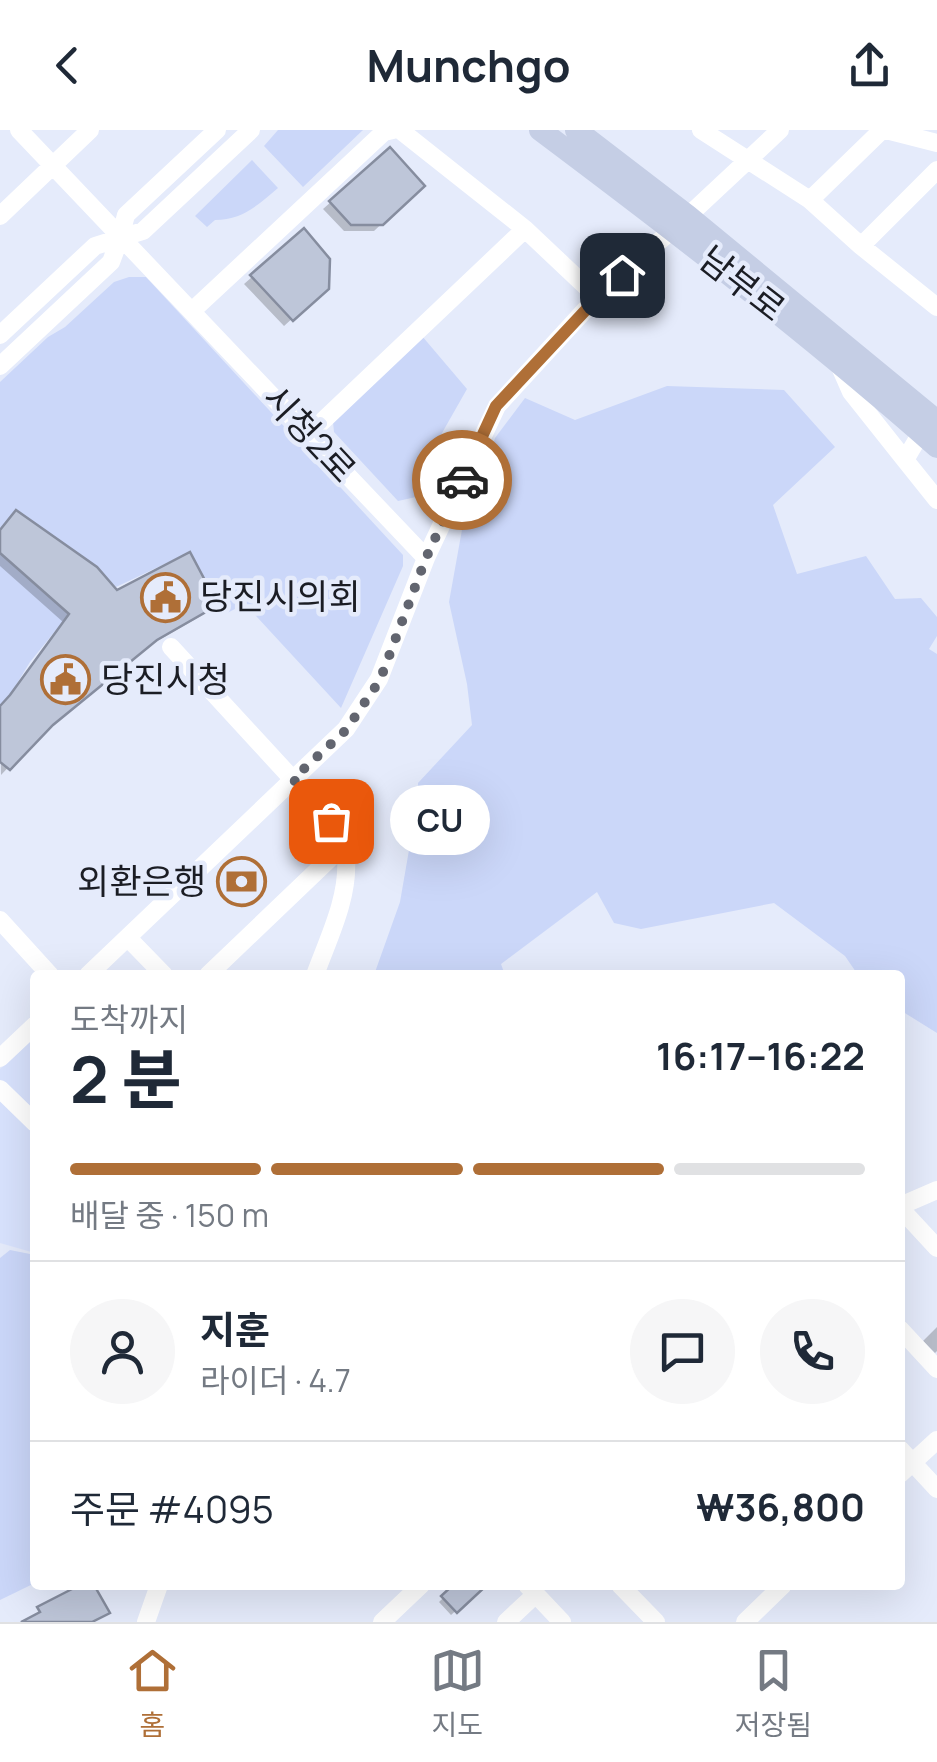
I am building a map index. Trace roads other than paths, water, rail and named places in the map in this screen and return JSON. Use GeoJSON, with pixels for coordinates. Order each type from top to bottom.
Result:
{"type":"FeatureCollection","features":[{"type":"Feature","properties":{"kind":"main road","name":"남부로"},"geometry":{"type":"LineString","coordinates":[[540,130],[680,223],[932,434]]}},
{"type":"Feature","properties":{"kind":"main road","name":"남부로"},"geometry":{"type":"LineString","coordinates":[[576,130],[835,358],[932,434]]}},
{"type":"Feature","properties":{"kind":"street","name":"시청2로"},"geometry":{"type":"LineString","coordinates":[[19,130],[426,558]]}},
{"type":"Feature","properties":{"kind":"street"},"geometry":{"type":"LineString","coordinates":[[0,216],[90,130]]}},
{"type":"Feature","properties":{"kind":"street"},"geometry":{"type":"LineString","coordinates":[[0,366],[111,262],[126,215],[217,130]]}},
{"type":"Feature","properties":{"kind":"street"},"geometry":{"type":"LineString","coordinates":[[0,335],[96,246],[143,231],[251,130]]}},
{"type":"Feature","properties":{"kind":"street"},"geometry":{"type":"LineString","coordinates":[[192,312],[384,132],[397,130],[524,229],[597,298]]}},
{"type":"Feature","properties":{"kind":"street"},"geometry":{"type":"LineString","coordinates":[[700,130],[810,200],[937,307]]}},
{"type":"Feature","properties":{"kind":"street","name":"남부로"},"geometry":{"type":"LineString","coordinates":[[680,223],[780,130]]}},
{"type":"Feature","properties":{"kind":"street"},"geometry":{"type":"LineString","coordinates":[[810,200],[884,130],[937,144]]}},
{"type":"Feature","properties":{"kind":"street"},"geometry":{"type":"LineString","coordinates":[[861,246],[937,170]]}},
{"type":"Feature","properties":{"kind":"street"},"geometry":{"type":"LineString","coordinates":[[93,970],[346,730],[380,680],[426,558],[496,406],[597,298],[680,223]]}},
{"type":"Feature","properties":{"kind":"street"},"geometry":{"type":"LineString","coordinates":[[309,434],[524,229]]}},
{"type":"Feature","properties":{"kind":"street"},"geometry":{"type":"LineString","coordinates":[[835,358],[851,392],[937,500]]}},
{"type":"Feature","properties":{"kind":"street"},"geometry":{"type":"LineString","coordinates":[[905,460],[932,434]]}},
{"type":"Feature","properties":{"kind":"street"},"geometry":{"type":"LineString","coordinates":[[171,647],[331,821],[344,844],[344,892],[318,970]]}},
{"type":"Feature","properties":{"kind":"street"},"geometry":{"type":"LineString","coordinates":[[213,970],[344,844]]}},
{"type":"Feature","properties":{"kind":"street"},"geometry":{"type":"LineString","coordinates":[[324,864],[330,862],[338,871],[344,892]]}},
{"type":"Feature","properties":{"kind":"street"},"geometry":{"type":"LineString","coordinates":[[0,920],[45,970]]}},
{"type":"Feature","properties":{"kind":"street"},"geometry":{"type":"LineString","coordinates":[[128,938],[159,970]]}},
{"type":"Feature","properties":{"kind":"street"},"geometry":{"type":"LineString","coordinates":[[0,1058],[30,1030]]}},
{"type":"Feature","properties":{"kind":"street"},"geometry":{"type":"LineString","coordinates":[[0,1089],[30,1119]]}},
{"type":"Feature","properties":{"kind":"street"},"geometry":{"type":"LineString","coordinates":[[905,1205],[937,1190]]}},
{"type":"Feature","properties":{"kind":"street"},"geometry":{"type":"LineString","coordinates":[[905,1213],[937,1248]]}},
{"type":"Feature","properties":{"kind":"street"},"geometry":{"type":"LineString","coordinates":[[905,1334],[937,1369]]}},
{"type":"Feature","properties":{"kind":"street"},"geometry":{"type":"LineString","coordinates":[[905,1461],[937,1440]]}},
{"type":"Feature","properties":{"kind":"street"},"geometry":{"type":"LineString","coordinates":[[905,1463],[937,1488]]}},
{"type":"Feature","properties":{"kind":"street"},"geometry":{"type":"LineString","coordinates":[[146,1622],[158,1590]]}},
{"type":"Feature","properties":{"kind":"street"},"geometry":{"type":"LineString","coordinates":[[382,1622],[416,1590]]}},
{"type":"Feature","properties":{"kind":"street"},"geometry":{"type":"LineString","coordinates":[[506,1622],[531,1590],[562,1622]]}},
{"type":"Feature","properties":{"kind":"street"},"geometry":{"type":"LineString","coordinates":[[625,1590],[656,1622]]}},
{"type":"Feature","properties":{"kind":"street"},"geometry":{"type":"LineString","coordinates":[[745,1622],[778,1590]]}},
{"type":"Feature","properties":{"kind":"place","name":"당진시의회"},"geometry":{"type":"Point","coordinates":[165,597]}},
{"type":"Feature","properties":{"kind":"place","name":"당진시청"},"geometry":{"type":"Point","coordinates":[66,680]}},
{"type":"Feature","properties":{"kind":"place","name":"CU"},"geometry":{"type":"Point","coordinates":[331,821]}},
{"type":"Feature","properties":{"kind":"place","name":"외환은행"},"geometry":{"type":"Point","coordinates":[241,882]}}]}
